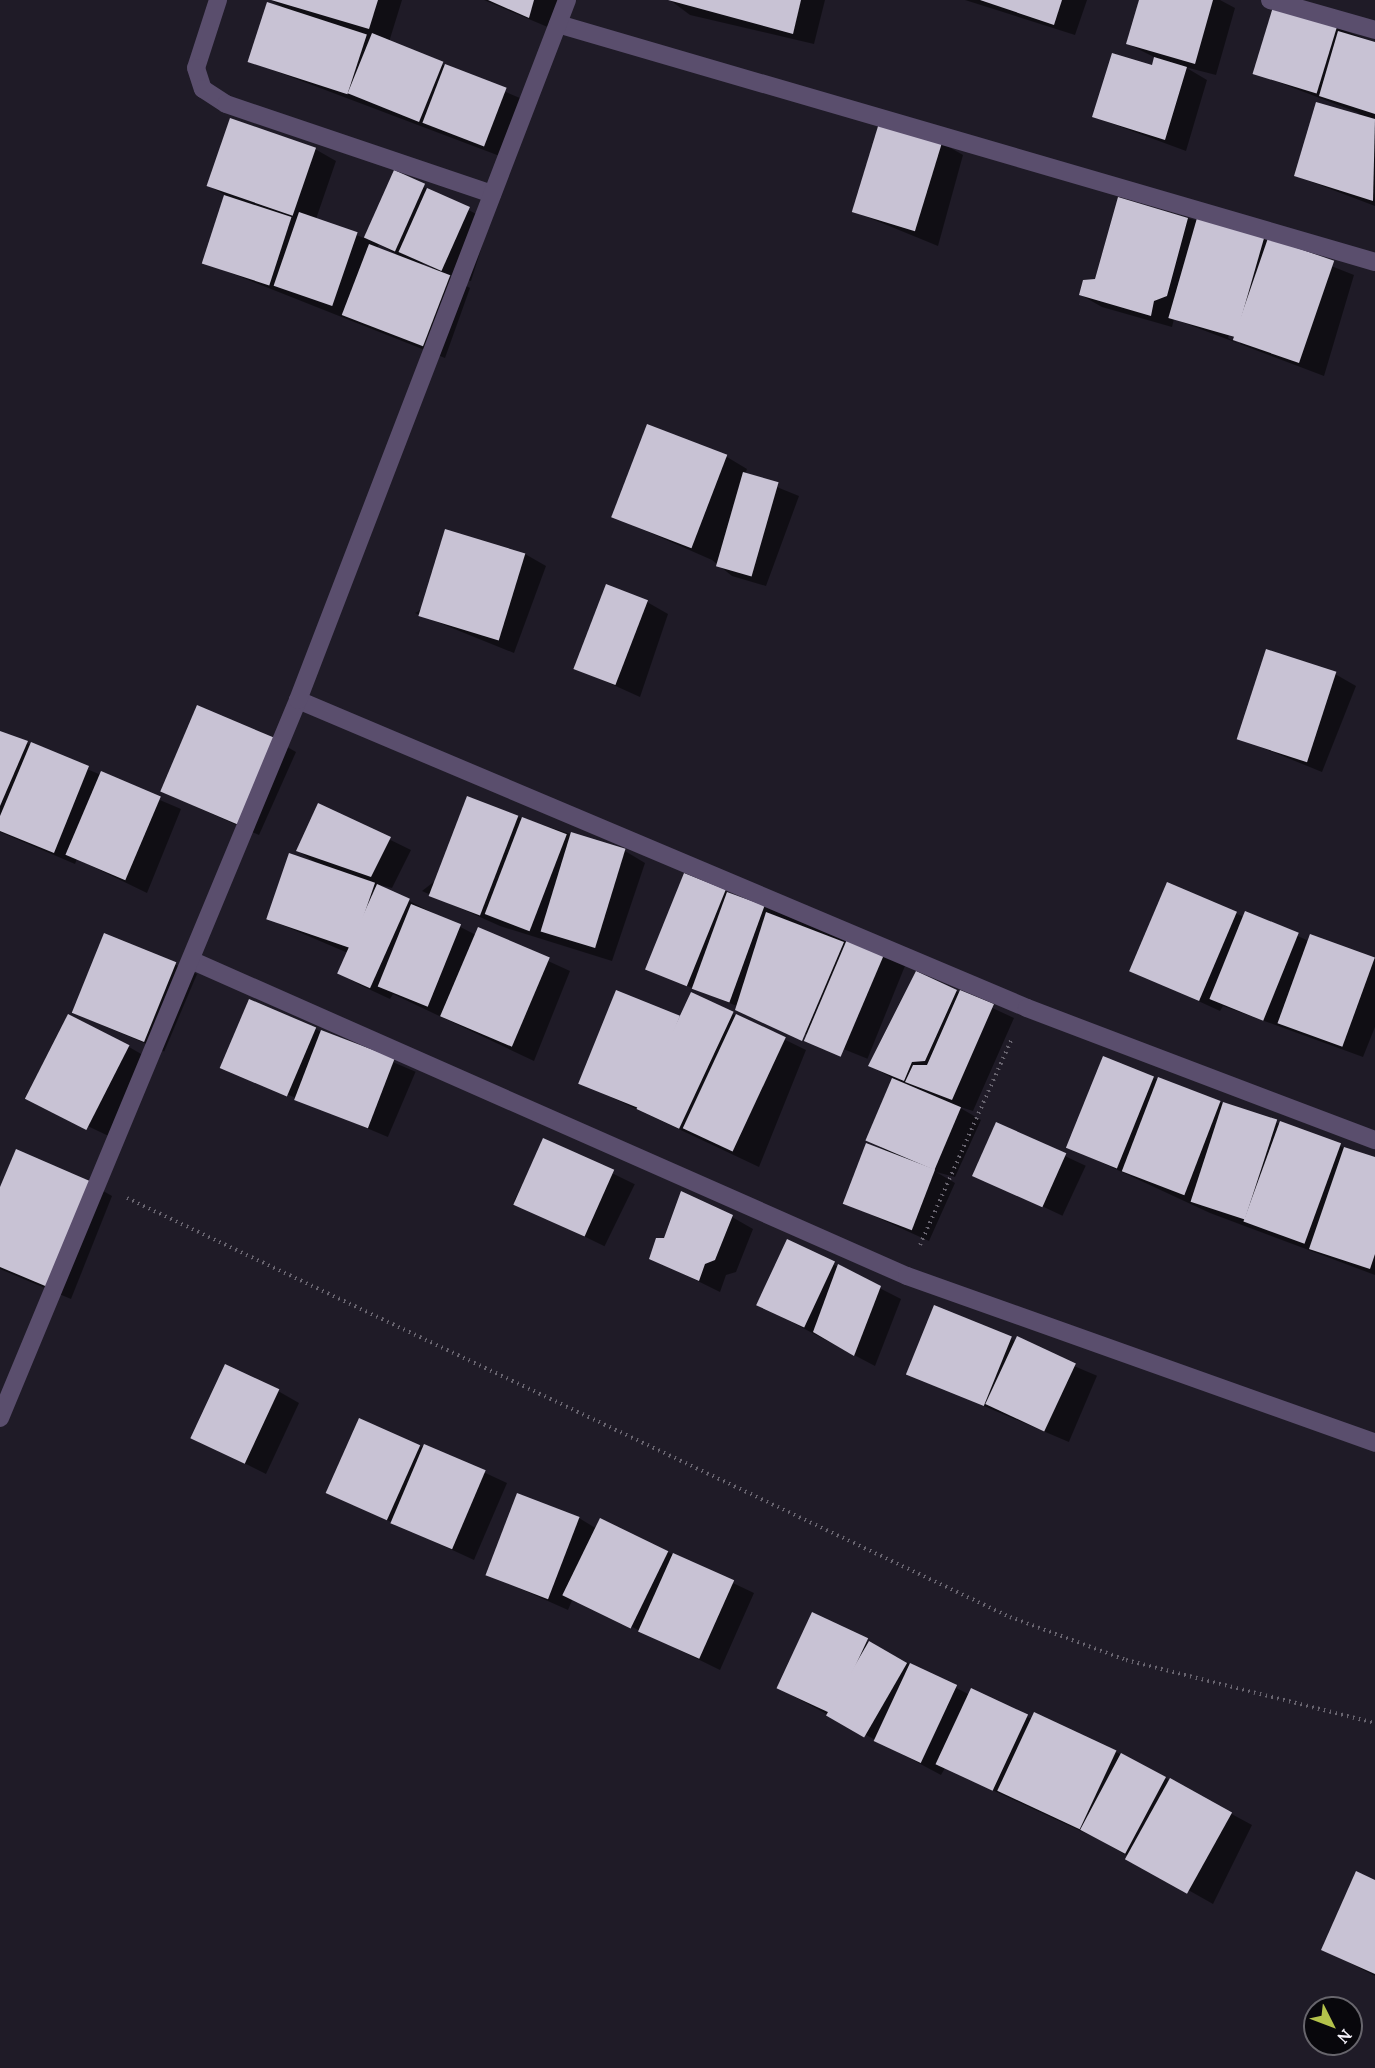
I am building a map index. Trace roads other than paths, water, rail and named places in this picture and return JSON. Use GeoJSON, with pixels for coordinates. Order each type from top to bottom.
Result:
{"type":"FeatureCollection","features":[{"type":"Feature","properties":{"kind":"street"},"geometry":{"type":"LineString","coordinates":[[218,0],[196,68],[203,89],[225,104],[492,194]]}},
{"type":"Feature","properties":{"kind":"street"},"geometry":{"type":"LineString","coordinates":[[0,1418],[194,961],[298,700],[567,0]]}},
{"type":"Feature","properties":{"kind":"street"},"geometry":{"type":"LineString","coordinates":[[1270,0],[1375,30]]}},
{"type":"Feature","properties":{"kind":"street"},"geometry":{"type":"LineString","coordinates":[[558,24],[1375,262]]}},
{"type":"Feature","properties":{"kind":"street"},"geometry":{"type":"LineString","coordinates":[[298,700],[1027,1008],[1375,1140]]}},
{"type":"Feature","properties":{"kind":"street"},"geometry":{"type":"LineString","coordinates":[[194,961],[907,1276],[1375,1443]]}}]}
